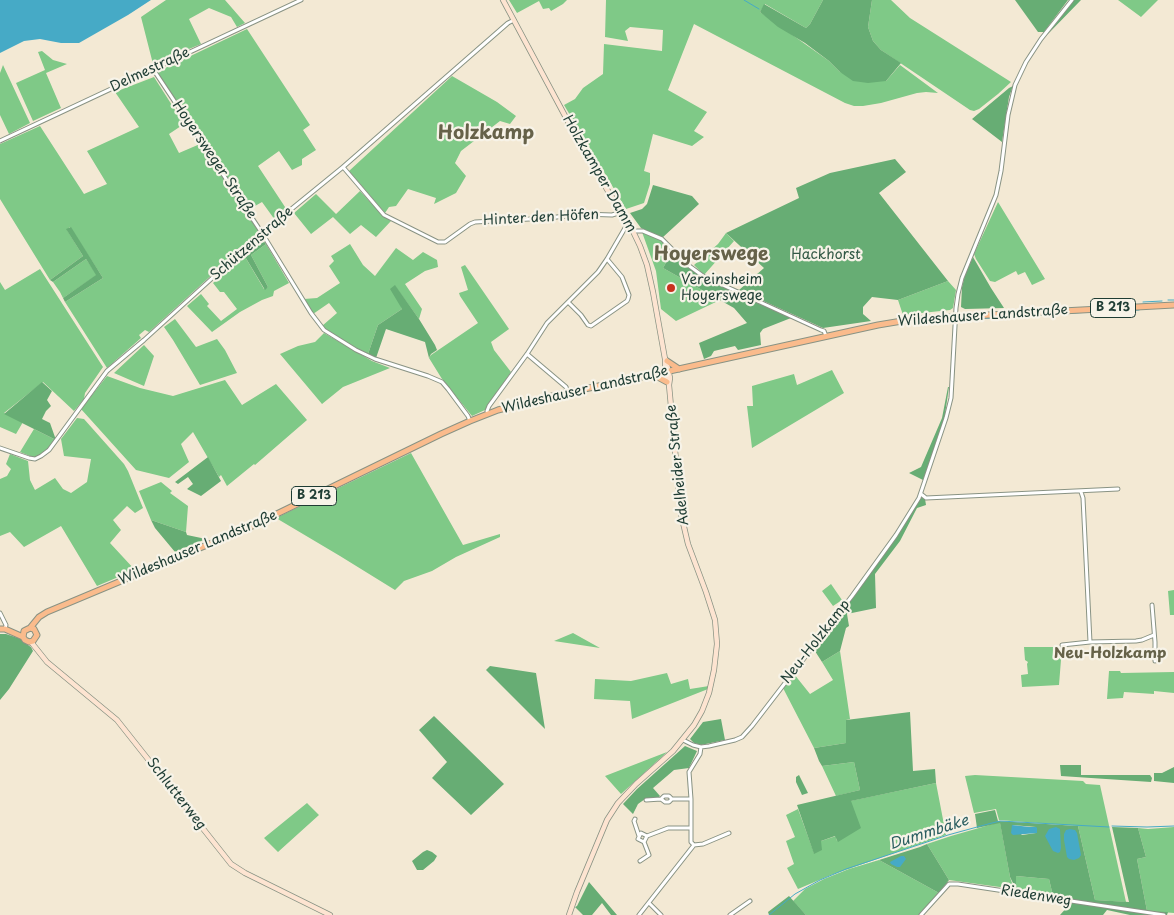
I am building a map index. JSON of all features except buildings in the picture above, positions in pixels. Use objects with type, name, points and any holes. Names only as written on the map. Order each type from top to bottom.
[{"type":"main road","name":"Wildeshauser Landstraße","points":[[32,628],[42,614],[250,527],[470,421],[541,398],[878,325],[914,319],[1174,305]]},
{"type":"main road","points":[[666,360],[679,369]]},
{"type":"main road","points":[[654,374],[668,384]]},
{"type":"main road","points":[[32,628],[36,633],[33,640],[26,641],[23,635],[26,629],[32,628]]},
{"type":"main road","points":[[2,629],[14,634],[23,635]]},
{"type":"street","name":"Delmestraße","points":[[0,141],[301,0]]},
{"type":"street","name":"Holzkamper Damm","points":[[503,0],[579,142],[630,225],[640,246],[651,280],[667,372]]},
{"type":"street","name":"Neu-Holzkamp","points":[[702,747],[735,740],[752,726],[852,596],[896,535],[921,493],[943,430],[951,398],[958,294],[962,278],[996,195],[1008,115],[1016,85],[1026,62],[1041,39],[1072,0]]},
{"type":"street","name":"Schützenstraße","points":[[0,448],[35,459],[44,454],[55,443],[107,371],[262,234],[344,167],[508,23],[514,20]]},
{"type":"street","name":"Hoyersweger Straße","points":[[153,69],[262,234],[310,313],[324,330],[356,350],[375,359],[442,382],[470,421]]},
{"type":"street","name":"Hinter den Höfen","points":[[344,167],[384,215],[438,242],[445,242],[470,224],[476,222],[583,214],[612,215],[622,212]]},
{"type":"street","points":[[488,414],[489,406],[547,323],[598,272],[625,228],[630,225]]},
{"type":"street","points":[[633,231],[643,231],[662,239],[688,265],[703,276],[821,330],[826,337]]},
{"type":"street","points":[[568,302],[591,326],[628,299],[629,295],[622,277],[607,259]]},
{"type":"street","points":[[527,354],[566,387],[568,392]]},
{"type":"street","name":"Adelheider Straße","points":[[569,915],[607,820],[636,784],[673,751],[694,725],[709,693],[714,670],[715,620],[688,544],[682,514],[667,372]]},
{"type":"street","points":[[921,493],[926,498],[1118,489]]},
{"type":"street","points":[[1081,492],[1083,498],[1090,642]]},
{"type":"street","points":[[1152,605],[1155,660]]},
{"type":"street","points":[[0,613],[6,625],[2,629]]},
{"type":"street","points":[[1062,645],[1142,640],[1154,635]]},
{"type":"street","name":"Schlutterweg","points":[[33,640],[47,662],[116,720],[231,864],[245,873],[330,915]]},
{"type":"street","points":[[683,740],[693,746],[702,747],[689,772],[691,842],[694,845]]},
{"type":"street","points":[[646,800],[661,799],[664,796],[669,796],[672,799],[691,799]]},
{"type":"street","points":[[635,819],[638,839],[644,842]]},
{"type":"street","points":[[640,861],[648,854],[644,842],[647,836],[668,828],[691,828]]},
{"type":"street","points":[[639,836],[641,833],[647,836]]},
{"type":"street","points":[[639,915],[694,845],[703,844],[729,833]]},
{"type":"street","name":"Riedenweg","points":[[921,915],[949,884],[958,884],[1164,915]]},
{"type":"street","points":[[730,915],[750,901]]},
{"type":"street","points":[[648,903],[661,915]]},
{"type":"green space","points":[[166,0],[225,0],[245,23],[237,27],[231,17],[209,8],[189,19],[201,44],[153,64],[141,17]]},
{"type":"green space","points":[[509,0],[567,0],[551,11],[549,8],[543,9],[539,1],[517,13]]},
{"type":"green space","points":[[606,0],[823,0],[806,28],[765,4],[760,12],[829,61],[840,72],[886,81],[900,65],[938,93],[917,93],[881,103],[854,106],[694,24],[668,90],[707,112],[694,131],[704,137],[692,146],[653,134],[644,171],[650,173],[650,184],[644,203],[626,209],[564,105],[575,99],[583,88],[603,74],[604,44],[662,51],[663,30],[630,27],[625,31],[628,41],[605,37]]},
{"type":"green space","points":[[823,0],[872,0],[868,27],[873,41],[881,50],[901,63],[886,81],[868,83],[853,81],[805,43],[778,27],[760,12],[764,4],[806,28]]},
{"type":"green space","points":[[872,0],[891,0],[910,18],[1011,82],[979,109],[970,110],[881,50],[873,41],[868,27]]},
{"type":"green space","points":[[1015,0],[1068,0],[1044,32],[1038,32]]},
{"type":"green space","points":[[1074,0],[1081,0],[1047,35]]},
{"type":"green space","points":[[1118,0],[1158,0],[1141,17]]},
{"type":"green space","points":[[247,29],[310,125],[303,130],[316,150],[302,159],[302,165],[292,170],[279,151],[258,166],[287,210],[275,220],[262,202],[248,210],[157,72]]},
{"type":"green space","points":[[42,51],[53,60],[67,64],[46,73],[61,108],[33,121],[16,83],[45,70],[38,52]]},
{"type":"green space","points":[[3,65],[30,123],[9,134],[0,115],[0,73]]},
{"type":"green space","points":[[452,76],[497,102],[516,116],[510,124],[500,121],[461,151],[455,163],[466,176],[456,193],[434,204],[436,198],[408,189],[396,206],[389,207],[385,213],[349,171]]},
{"type":"green space","points":[[154,77],[184,124],[169,134],[179,153],[200,144],[259,232],[149,332],[145,330],[139,335],[141,338],[107,368],[65,302],[103,278],[70,227],[67,230],[83,256],[50,280],[0,199],[0,144],[40,126],[84,194],[107,184],[87,151],[139,127],[115,92]]},
{"type":"green space","points":[[1013,86],[1009,97],[1002,142],[972,119]]},
{"type":"green space","name":"Hackhorst","points":[[895,159],[906,172],[879,193],[948,281],[898,300],[872,297],[863,307],[863,314],[871,321],[823,328],[739,290],[764,268],[726,233],[799,198],[796,188],[830,173]]},
{"type":"green space","points":[[653,185],[692,196],[699,204],[662,238],[641,228],[630,213],[642,209],[647,204]]},
{"type":"green space","points":[[360,191],[383,216],[391,221],[376,237],[361,225],[350,234],[333,217],[311,234],[294,213],[316,194],[336,214]]},
{"type":"green space","points":[[998,202],[1045,279],[1032,285],[1025,272],[1018,275],[1016,271],[995,282],[990,281],[976,259],[974,254]]},
{"type":"green space","points":[[71,227],[103,278],[65,302],[63,298],[96,275],[86,259],[53,282],[50,280],[83,256],[66,229]]},
{"type":"green space","points":[[642,232],[661,240],[672,252],[663,268],[720,300],[676,321],[661,309],[656,271]]},
{"type":"green space","points":[[726,233],[734,241],[704,275],[694,265],[718,244]]},
{"type":"green space","points":[[261,238],[266,244],[251,255],[268,287],[265,290],[244,255]]},
{"type":"green space","points":[[266,244],[289,283],[274,291],[273,296],[240,312],[212,332],[187,306],[201,294],[209,304],[207,306],[221,321],[237,309],[224,292],[220,292],[213,283],[244,255],[264,289],[268,287],[251,255]]},
{"type":"green space","points":[[350,244],[363,265],[375,276],[396,248],[413,260],[423,252],[437,260],[438,267],[425,271],[405,284],[422,309],[419,319],[395,286],[402,309],[378,325],[368,354],[339,339],[322,326],[337,313],[329,303],[313,314],[304,299],[317,298],[340,283],[329,266],[334,261],[331,256]]},
{"type":"green space","points":[[672,252],[703,278],[791,318],[763,329],[760,333],[761,345],[738,350],[735,346],[714,351],[711,356],[704,359],[699,343],[747,323],[734,308],[663,268]]},
{"type":"green space","points":[[973,257],[1004,308],[965,309],[961,307],[962,287]]},
{"type":"green space","points":[[86,259],[97,275],[63,298],[53,282]]},
{"type":"green space","points":[[465,265],[509,329],[491,342],[494,350],[511,372],[485,410],[472,416],[442,379],[429,358],[478,323],[459,293],[468,290],[461,267]]},
{"type":"green space","points":[[40,269],[103,367],[85,393],[84,399],[74,411],[43,382],[4,413],[23,422],[16,434],[0,427],[0,282],[5,290]]},
{"type":"green space","points":[[948,281],[956,290],[953,308],[950,310],[903,315],[898,300]]},
{"type":"green space","points":[[395,285],[435,345],[437,350],[429,358],[425,342],[386,329],[376,358],[368,354],[378,325],[402,309],[390,289]]},
{"type":"green space","points":[[175,319],[196,347],[217,339],[237,373],[200,385],[164,327]]},
{"type":"green space","points":[[324,333],[372,361],[390,368],[343,387],[322,404],[280,354],[298,346],[315,342]]},
{"type":"green space","points":[[144,345],[154,356],[144,386],[114,373]]},
{"type":"green space","points":[[832,370],[844,393],[752,448],[747,406],[753,406],[752,386],[794,374],[797,385]]},
{"type":"green space","points":[[107,376],[140,388],[173,396],[225,380],[242,405],[276,384],[307,420],[255,465],[227,486],[221,475],[219,477],[193,432],[181,444],[189,462],[169,478],[136,470],[81,409]]},
{"type":"green space","points":[[42,382],[52,391],[47,400],[51,406],[42,419],[50,423],[56,440],[4,414]]},
{"type":"green space","points":[[948,387],[944,421],[923,480],[909,473],[921,467],[942,418]]},
{"type":"green space","points":[[77,418],[84,419],[124,464],[143,508],[135,513],[127,506],[113,520],[121,530],[110,543],[135,570],[97,586],[61,526],[24,547],[10,532],[0,536],[0,479],[7,476],[11,469],[6,464],[10,454],[28,461],[30,480],[35,490],[55,478],[63,489],[71,493],[87,482],[91,459],[64,456],[61,439]]},
{"type":"green space","points":[[34,429],[56,440],[48,449],[35,458],[20,452]]},
{"type":"green space","points":[[411,453],[463,545],[500,534],[500,537],[456,557],[432,571],[404,581],[395,590],[276,518]]},
{"type":"green space","points":[[208,457],[221,481],[201,496],[187,489],[193,484],[188,477],[178,484],[175,482]]},
{"type":"green space","points":[[161,482],[172,491],[170,493],[188,506],[186,532],[151,520],[139,491]]},
{"type":"green space","points":[[921,497],[925,499],[926,505],[917,508],[900,541],[875,574],[876,608],[847,614],[849,626],[846,628],[840,651],[822,662],[813,648],[896,536]]},
{"type":"green space","points":[[151,520],[186,532],[187,535],[206,539],[175,552],[155,528]]},
{"type":"green space","points":[[831,584],[842,600],[833,606],[822,591]]},
{"type":"green space","points":[[1174,590],[1174,615],[1170,615],[1168,591]]},
{"type":"green space","points":[[573,633],[600,648],[554,641]]},
{"type":"green space","points":[[0,634],[21,639],[33,651],[0,700]]},
{"type":"green space","points":[[1024,647],[1062,647],[1059,685],[1022,687],[1021,675],[1028,674],[1028,662],[1025,660]]},
{"type":"green space","points":[[840,651],[850,719],[846,720],[846,743],[814,748],[783,688],[794,674],[810,694],[833,680],[822,662]]},
{"type":"green space","points":[[490,666],[536,673],[545,729],[486,670]]},
{"type":"green space","points":[[1109,671],[1120,671],[1121,673],[1174,672],[1174,693],[1154,691],[1154,694],[1124,692],[1123,698],[1107,699]]},
{"type":"green space","points":[[667,673],[671,684],[688,679],[690,689],[709,686],[708,689],[632,719],[630,701],[594,699],[595,679],[631,681]]},
{"type":"green space","points":[[910,712],[913,771],[935,769],[936,783],[851,801],[861,828],[838,842],[835,836],[821,841],[822,850],[814,854],[797,805],[860,790],[854,762],[822,766],[814,748],[846,743],[846,720]]},
{"type":"green space","points":[[434,716],[504,784],[471,815],[432,778],[447,762],[419,730]]},
{"type":"green space","points":[[721,719],[725,740],[701,745],[694,743],[690,739],[703,722]]},
{"type":"green space","points":[[685,746],[697,751],[689,768],[674,770],[653,788],[660,796],[658,798],[645,799],[638,804],[633,814],[623,804]]},
{"type":"green space","points":[[667,752],[621,794],[605,776]]},
{"type":"green space","points":[[854,762],[860,790],[836,796],[822,766]]},
{"type":"green space","points":[[1060,765],[1081,765],[1081,775],[1150,775],[1152,778],[1151,782],[1061,776]]},
{"type":"green space","points":[[1174,767],[1174,783],[1154,781],[1154,773],[1162,773]]},
{"type":"green space","points":[[799,775],[808,793],[802,795],[796,782],[796,777]]},
{"type":"green space","points":[[965,776],[1083,781],[1086,784],[1100,785],[1126,902],[1095,900],[1078,826],[999,820],[996,809],[974,813]]},
{"type":"green space","points":[[936,783],[946,835],[831,875],[798,889],[787,868],[794,864],[786,841],[795,837],[786,815],[798,809],[814,853],[821,841],[836,836],[837,841],[850,801]]},
{"type":"green space","points":[[307,803],[319,815],[278,852],[264,838]]},
{"type":"green space","points":[[995,810],[998,821],[1078,826],[1095,900],[1129,902],[1112,827],[1138,828],[1146,857],[1137,859],[1147,911],[1168,912],[1167,915],[1130,915],[1107,910],[1103,915],[1060,915],[1069,905],[1070,899],[1053,896],[1049,879],[1016,876],[1016,889],[1010,877],[1000,823],[977,828],[975,814]],"holes":[[[1012,825],[1036,827],[1036,833],[1022,835]]]},
{"type":"green space","points":[[1000,822],[1014,889],[949,880],[927,844]]},
{"type":"green space","points":[[1174,827],[1174,913],[1147,911],[1137,859],[1146,857],[1138,828]]},
{"type":"green space","points":[[927,844],[949,880],[939,893],[879,860],[920,847]]},
{"type":"green space","points":[[427,850],[437,856],[423,870],[417,870],[412,861]]},
{"type":"green space","points":[[879,860],[939,893],[919,915],[806,915],[793,901],[805,889],[824,879]]},
{"type":"green space","points":[[1016,876],[1049,879],[1053,896],[1016,889]]},
{"type":"green space","points":[[589,882],[617,915],[611,915],[602,903],[592,915],[583,915],[575,907]]},
{"type":"green space","points":[[789,896],[806,915],[769,915],[768,912]]},
{"type":"water","points":[[0,0],[151,0],[79,43],[61,43],[40,39],[24,41],[0,53]]},
{"type":"water","points":[[1012,825],[1036,827],[1037,833],[1013,835],[1011,833]]},
{"type":"water","points":[[1056,827],[1060,829],[1061,848],[1058,853],[1053,851],[1045,836],[1049,829]]},
{"type":"water","points":[[1066,830],[1075,830],[1077,833],[1081,855],[1074,860],[1067,857],[1064,840]]},
{"type":"water","points":[[904,856],[906,859],[900,867],[891,864],[890,862]]},
{"type":"waterway","points":[[744,0],[759,9]]},
{"type":"waterway","points":[[1168,300],[1174,300]]},
{"type":"waterway","points":[[1143,302],[1162,301]]},
{"type":"waterway","points":[[1124,311],[1139,310]]},
{"type":"waterway","points":[[1071,313],[1118,311]]},
{"type":"waterway","points":[[1034,315],[1068,314]]},
{"type":"waterway","points":[[1012,316],[1031,316]]},
{"type":"waterway","points":[[959,320],[1009,317]]},
{"type":"waterway","name":"Dummbäke","points":[[769,915],[795,894],[820,880],[846,869],[948,835],[988,824],[1000,821],[1109,827]]},
{"type":"waterway","name":"Dummbäke","points":[[1112,826],[1174,826]]},
{"type":"place","name":"Vereinsheim Hoyerswege","points":[[671,288]]},
{"type":"district","name":"Holzkamp","points":[[486,134]]},
{"type":"district","name":"Hoyerswege","points":[[711,255]]},
{"type":"district","name":"Neu-Holzkamp","points":[[1110,654]]}]
